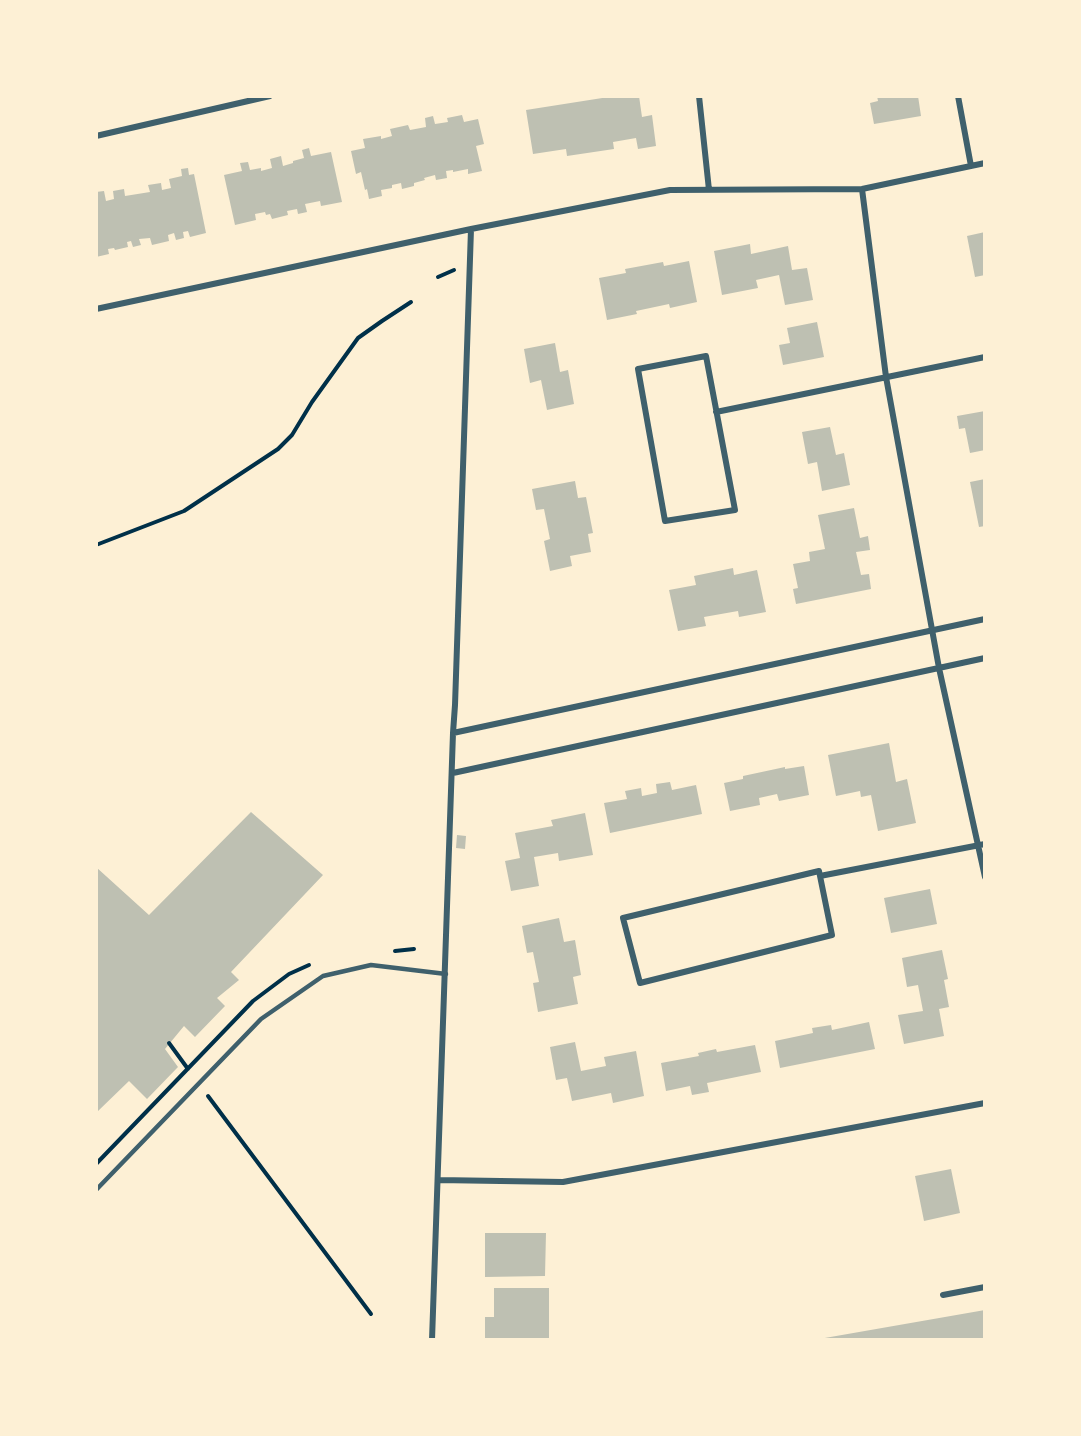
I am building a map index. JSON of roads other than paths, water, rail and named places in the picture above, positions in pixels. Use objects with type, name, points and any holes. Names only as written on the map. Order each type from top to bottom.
[{"type":"street","points":[[96,136],[270,96]]},
{"type":"street","points":[[699,96],[709,190]]},
{"type":"street","points":[[958,96],[971,166]]},
{"type":"street","points":[[96,309],[670,190],[862,189],[985,163]]},
{"type":"street","points":[[862,189],[885,377],[939,668],[982,845],[985,877]]},
{"type":"street","points":[[432,1340],[471,230]]},
{"type":"street","points":[[706,356],[716,412],[735,510],[665,521],[638,369],[706,356]]},
{"type":"street","points":[[716,412],[985,357]]},
{"type":"street","points":[[453,733],[985,619]]},
{"type":"street","points":[[453,773],[985,658]]},
{"type":"street","points":[[820,876],[982,845]]},
{"type":"street","points":[[819,871],[820,876],[832,935],[640,982],[623,918],[819,871]]},
{"type":"street","points":[[438,1180],[563,1182],[985,1103]]},
{"type":"street","points":[[944,1295],[985,1287]]},
{"type":"lane","points":[[96,1190],[261,1019],[323,976],[371,965],[446,974]]}]
